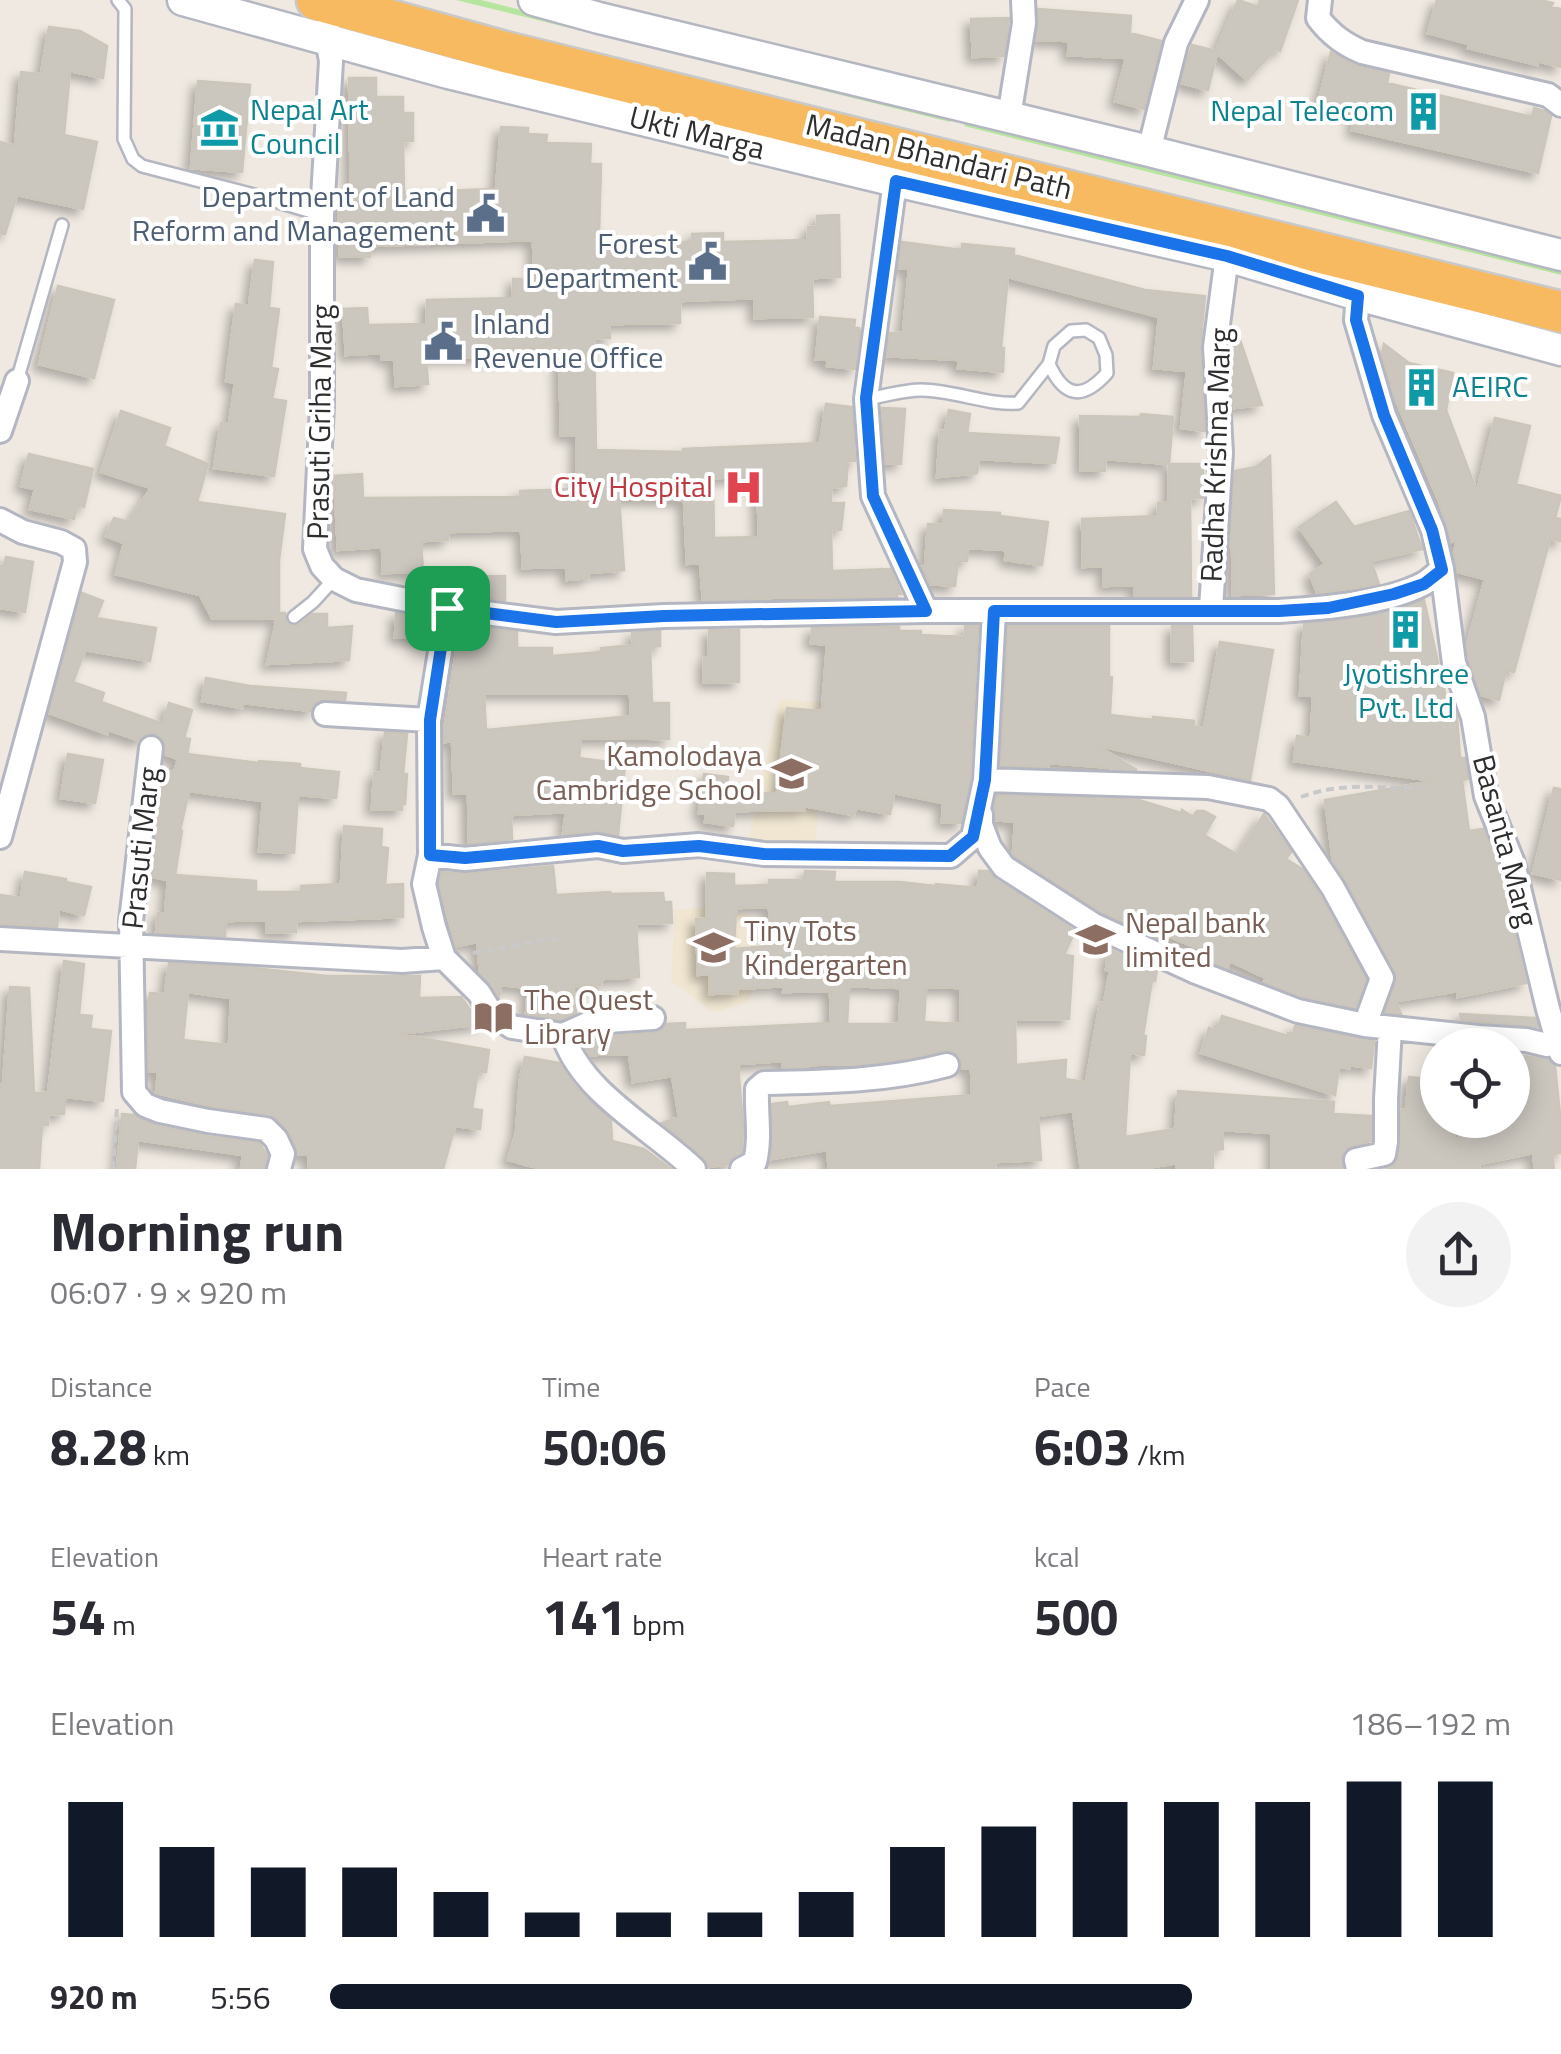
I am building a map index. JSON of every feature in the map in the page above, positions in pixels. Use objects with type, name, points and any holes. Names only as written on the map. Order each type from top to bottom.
[{"type":"highway","name":"Madan Bhandari Path","points":[[409,0],[549,40],[1152,183],[1561,287]]},
{"type":"highway","name":"Madan Bhandari Path","points":[[326,11],[1561,312]]},
{"type":"street","name":"Ukti Marga","points":[[182,0],[326,11],[448,72],[896,181],[1227,256],[1358,296],[1561,350]]},
{"type":"street","points":[[534,0],[1561,255]]},
{"type":"street","points":[[1009,118],[1024,23],[1023,0]]},
{"type":"street","points":[[1149,151],[1176,43],[1197,0]]},
{"type":"street","points":[[1320,0],[1318,18],[1329,32],[1362,52],[1548,95],[1561,105]]},
{"type":"street","name":"Prasuti Griha Marg","points":[[326,11],[331,62],[322,215],[322,405],[315,549],[322,566],[334,579],[356,590],[447,608]]},
{"type":"street","points":[[896,181],[866,398],[873,496],[926,611]]},
{"type":"street","name":"Radha Krishna Marg","points":[[447,608],[556,622],[664,616],[1211,609],[1221,452],[1215,347],[1227,256]]},
{"type":"street","name":"Basanta Marg","points":[[1358,296],[1356,320],[1384,415],[1432,530],[1442,570],[1454,663],[1474,717],[1486,796],[1513,863],[1554,1010],[1559,1044]]},
{"type":"street","points":[[0,431],[17,380]]},
{"type":"street","points":[[0,520],[23,532],[61,542],[74,550],[75,562],[0,837]]},
{"type":"street","points":[[1211,609],[1328,608],[1424,584],[1442,570]]},
{"type":"street","points":[[447,608],[430,720],[430,855],[424,884],[444,958],[479,993],[492,1014],[512,1028],[564,1035],[592,1022],[653,1018]]},
{"type":"street","points":[[994,611],[981,825],[990,848],[1004,867],[1094,925],[1196,972],[1298,1011],[1365,1025],[1559,1044]]},
{"type":"street","points":[[325,714],[430,720]]},
{"type":"street","name":"Prasuti Marg","points":[[134,1092],[131,921],[151,748]]},
{"type":"street","points":[[982,788],[1208,786],[1269,799],[1278,806],[1333,888],[1382,978],[1365,1025]]},
{"type":"street","points":[[430,855],[465,858],[598,846],[623,851],[699,846],[764,854],[950,856],[973,837],[982,788]]},
{"type":"street","points":[[0,939],[402,961],[444,958]]},
{"type":"street","points":[[1358,1169],[1356,1160],[1384,1154],[1390,1028]]},
{"type":"street","points":[[564,1035],[570,1055],[588,1080],[687,1166]]},
{"type":"street","points":[[742,1169],[755,1162],[759,1144],[758,1088],[764,1082],[847,1082],[912,1074],[947,1065]]},
{"type":"street","points":[[134,1092],[146,1106],[160,1111],[266,1129],[276,1139],[286,1164]]},
{"type":"lane","points":[[118,0],[125,10],[124,139],[133,158],[142,166],[322,215]]},
{"type":"lane","points":[[17,380],[62,224]]},
{"type":"lane","points":[[866,398],[920,390],[1018,403],[1049,364],[1054,346],[1071,331],[1086,330],[1099,338],[1106,355],[1106,373],[1095,386],[1081,392],[1065,389],[1049,364]]},
{"type":"lane","points":[[294,617],[334,579]]},
{"type":"path","points":[[1278,806],[1324,789],[1419,788]]},
{"type":"path","points":[[444,958],[560,939]]},
{"type":"path","points":[[113,1169],[118,1101],[134,1092]]},
{"type":"shaded area","name":"Kamolodaya Cambridge School","points":[[780,699],[828,703],[815,845],[748,842]]},
{"type":"shaded area","name":"Tiny Tots Kindergarten","points":[[716,907],[755,917],[757,980],[748,1002],[714,1012],[671,981],[675,910]]},
{"type":"green space","points":[[456,0],[481,0],[951,117],[950,122]]},
{"type":"green space","points":[[966,120],[1561,269],[1561,275],[964,126]]},
{"type":"building","points":[[1238,0],[1258,7],[1260,0],[1298,0],[1280,51],[1276,48],[1247,80],[1217,53],[1208,90],[1181,83],[1192,45],[1216,51]]},
{"type":"building","points":[[1437,0],[1553,3],[1551,7],[1561,9],[1561,67],[1468,48],[1469,44],[1428,33]]},
{"type":"building","points":[[1038,9],[1131,16],[1130,33],[1161,41],[1144,109],[1115,101],[1126,58],[1068,55],[1069,41],[1037,40]]},
{"type":"building","points":[[1009,18],[1004,56],[973,57],[971,19]]},
{"type":"building","points":[[49,27],[80,31],[107,46],[103,78],[70,71],[64,135],[97,142],[83,209],[17,195],[5,234],[0,233],[0,142],[15,146],[21,72],[41,74]]},
{"type":"building","name":"Nepal Telecom","points":[[1331,52],[1356,66],[1389,74],[1387,83],[1532,117],[1534,108],[1544,111],[1551,116],[1538,173],[1352,130],[1356,113],[1318,104]]},
{"type":"building","points":[[349,78],[376,78],[376,97],[403,97],[403,113],[413,113],[413,141],[403,141],[404,192],[496,189],[501,127],[528,128],[528,134],[547,135],[546,143],[591,144],[590,164],[601,164],[599,234],[615,233],[615,244],[693,242],[692,234],[723,233],[723,242],[808,240],[808,227],[817,227],[817,216],[839,215],[840,277],[812,278],[813,317],[755,318],[755,298],[680,301],[680,323],[609,324],[610,338],[594,338],[596,450],[683,452],[820,443],[826,404],[852,407],[855,461],[848,461],[846,486],[831,488],[831,503],[844,503],[841,530],[831,529],[832,571],[890,569],[901,594],[703,600],[700,563],[687,564],[684,500],[619,498],[624,570],[588,573],[588,578],[567,580],[566,567],[523,568],[521,530],[448,532],[448,540],[421,541],[423,572],[383,573],[382,547],[338,550],[334,476],[362,474],[363,498],[520,497],[520,491],[576,489],[577,435],[561,435],[559,348],[504,349],[504,357],[426,358],[428,384],[396,386],[394,359],[382,359],[382,353],[346,355],[343,309],[367,308],[368,325],[427,324],[427,300],[513,298],[513,279],[534,279],[533,240],[371,246],[370,257],[340,256],[338,198],[351,198]],"holes":[[[757,477],[759,537],[714,538],[713,478]]]},
{"type":"building","name":"Nepal Art Council","points":[[198,81],[250,85],[242,172],[191,168]]},
{"type":"building","points":[[902,242],[962,250],[962,244],[1014,249],[1014,255],[1145,290],[1205,296],[1200,348],[1205,431],[1181,428],[1187,371],[1154,368],[1159,317],[1008,277],[1001,348],[1003,372],[958,368],[959,360],[887,356],[890,333],[903,333],[909,269],[899,268]]},
{"type":"building","points":[[255,260],[273,262],[269,308],[279,309],[271,368],[278,369],[272,399],[286,401],[274,476],[214,468],[221,423],[229,424],[235,383],[226,381],[236,304],[249,306]]},
{"type":"building","points":[[58,286],[114,300],[94,378],[39,364]]},
{"type":"building","points":[[820,317],[855,320],[854,328],[860,331],[855,369],[827,366],[828,360],[816,359]]},
{"type":"building","points":[[1239,337],[1262,405],[1233,408],[1230,348],[1231,338]]},
{"type":"building","points":[[1384,344],[1409,363],[1453,373],[1446,410],[1477,492],[1495,418],[1530,426],[1516,484],[1561,496],[1555,518],[1561,519],[1561,541],[1550,539],[1514,672],[1506,670],[1499,700],[1481,695],[1467,645],[1485,579],[1458,572],[1454,552],[1457,540],[1451,542],[1440,504],[1395,398],[1382,354]]},
{"type":"building","points":[[882,408],[905,409],[901,464],[886,463]]},
{"type":"building","points":[[949,410],[970,414],[967,433],[1059,438],[1055,463],[979,459],[977,473],[937,477],[940,431],[945,431]]},
{"type":"building","points":[[121,411],[170,428],[164,446],[208,464],[197,502],[285,514],[279,560],[279,613],[285,613],[291,626],[313,614],[327,614],[327,628],[352,626],[349,660],[267,664],[277,618],[212,618],[200,595],[116,574],[124,543],[106,536],[114,518],[129,522],[151,488],[101,472]]},
{"type":"building","points":[[1080,416],[1173,417],[1169,464],[1105,459],[1105,471],[1081,470]]},
{"type":"building","points":[[29,454],[93,469],[84,507],[77,505],[74,519],[30,509],[35,489],[21,486]]},
{"type":"building","points":[[1270,456],[1274,594],[1233,595],[1230,546],[1235,471],[1256,467]]},
{"type":"building","points":[[1169,464],[1203,464],[1203,498],[1190,498],[1191,596],[1135,596],[1135,585],[1104,586],[1104,566],[1083,567],[1082,519],[1158,516],[1158,503],[1169,502]]},
{"type":"building","points":[[1336,502],[1354,527],[1409,511],[1422,549],[1371,561],[1379,584],[1317,593],[1310,574],[1325,564],[1299,527]]},
{"type":"building","points":[[944,510],[1000,513],[1048,522],[1042,565],[1005,560],[1006,550],[968,548],[967,561],[958,561],[955,586],[930,584],[922,567],[928,524],[943,525]]},
{"type":"building","points":[[6,557],[33,562],[25,612],[0,608],[0,566],[4,566]]},
{"type":"building","points":[[505,576],[505,600],[456,594],[456,577]]},
{"type":"building","points":[[82,593],[103,601],[96,618],[156,628],[150,661],[85,650],[73,682],[104,693],[101,702],[163,724],[169,703],[192,710],[184,738],[190,739],[187,754],[300,764],[300,768],[339,772],[336,798],[298,795],[294,853],[259,851],[263,801],[189,791],[175,875],[256,881],[256,892],[301,892],[301,886],[341,884],[344,826],[382,829],[381,847],[388,848],[385,885],[403,884],[403,917],[296,921],[296,932],[267,932],[267,920],[226,921],[225,936],[156,933],[158,913],[165,914],[168,880],[152,877],[164,771],[174,772],[178,759],[165,754],[164,741],[154,733],[138,740],[108,730],[107,734],[49,713]]},
{"type":"building","points":[[1424,600],[1449,711],[1451,701],[1457,716],[1460,758],[1465,758],[1468,779],[1462,780],[1469,831],[1483,829],[1499,868],[1526,983],[1458,997],[1458,991],[1396,1001],[1401,1014],[1386,1012],[1397,976],[1333,861],[1325,800],[1434,781],[1294,761],[1297,736],[1311,738],[1313,696],[1300,695],[1304,624],[1375,615]]},
{"type":"building","points":[[396,613],[430,620],[427,639],[395,637]]},
{"type":"building","points":[[460,625],[517,632],[517,648],[552,648],[552,656],[633,645],[632,633],[660,631],[660,646],[650,647],[652,703],[669,703],[669,739],[581,738],[579,758],[625,764],[618,835],[597,831],[563,834],[566,812],[511,815],[512,839],[469,844],[468,793],[454,793],[452,741],[445,742]],"holes":[[[484,693],[630,693],[631,716],[486,730]]]},
{"type":"building","points":[[965,626],[978,626],[970,778],[961,823],[942,822],[943,803],[894,793],[890,814],[856,808],[854,815],[804,806],[804,810],[735,811],[733,826],[705,822],[706,814],[699,813],[704,774],[728,777],[727,785],[739,787],[738,794],[777,793],[787,708],[822,711],[827,645],[811,643],[812,628],[899,627],[899,631],[921,631],[921,635],[965,637]]},
{"type":"building","points":[[1008,626],[1109,626],[1110,715],[1194,721],[1194,727],[1204,728],[1220,642],[1273,650],[1250,780],[1096,745],[1137,770],[1049,763],[1048,767],[1001,766]]},
{"type":"building","points":[[1172,626],[1192,626],[1193,661],[1172,661]]},
{"type":"building","points":[[709,630],[739,630],[739,682],[704,682]]},
{"type":"building","points":[[206,678],[250,686],[346,693],[345,700],[319,700],[311,711],[243,703],[242,708],[202,701]]},
{"type":"building","points":[[385,732],[407,734],[402,810],[372,809],[374,773],[381,773]]},
{"type":"building","points":[[68,754],[103,760],[95,803],[61,798]]},
{"type":"building","points":[[1554,788],[1561,789],[1561,880],[1533,873]]},
{"type":"building","points":[[997,795],[1139,800],[1181,813],[1182,810],[1193,817],[1197,811],[1204,811],[1215,817],[1204,835],[1238,855],[1264,814],[1291,852],[1286,859],[1302,869],[1320,896],[1366,979],[1355,1008],[1302,997],[1264,982],[1266,978],[1230,961],[1227,968],[1209,961],[1212,954],[1168,936],[1165,941],[1101,912],[1014,856],[1015,822],[996,820]]},
{"type":"building","points":[[553,866],[556,895],[663,893],[664,902],[671,902],[672,923],[636,923],[639,977],[601,979],[601,985],[573,986],[576,1013],[561,1020],[526,1014],[528,988],[501,985],[499,997],[480,973],[477,942],[456,946],[439,884],[442,872],[466,874]]},
{"type":"building","points":[[805,871],[835,872],[834,882],[978,888],[979,871],[988,871],[1075,931],[1064,955],[1073,956],[1069,1019],[1015,1022],[1016,1065],[1066,1060],[1065,1079],[1086,1082],[1100,1003],[1104,1003],[1110,971],[1106,970],[1109,949],[1157,971],[1143,1036],[1144,1055],[1130,1053],[1125,1137],[1175,1129],[1178,1091],[1334,1102],[1333,1114],[1371,1116],[1371,1141],[1345,1150],[1343,1169],[1272,1169],[1272,1133],[1222,1130],[1223,1149],[1213,1150],[1213,1169],[1177,1169],[1177,1163],[1141,1169],[1081,1169],[1073,1111],[1038,1116],[1041,1160],[995,1162],[995,1169],[829,1169],[827,1150],[771,1159],[772,1104],[787,1102],[788,1107],[829,1102],[830,1106],[972,1095],[971,1068],[962,1068],[958,1056],[945,1050],[859,1064],[783,1068],[783,1061],[738,1064],[742,1152],[728,1164],[709,1167],[704,1158],[662,1123],[679,1117],[672,1076],[633,1082],[629,1054],[590,1055],[583,1043],[596,1037],[655,1033],[667,1024],[685,1023],[685,1030],[831,1023],[830,991],[783,992],[784,986],[710,994],[710,974],[698,975],[696,919],[707,919],[707,873],[734,874],[734,886],[804,880]],"holes":[[[769,907],[771,946],[734,949],[736,908]],[[849,986],[901,988],[899,1024],[847,1024]],[[926,987],[961,988],[961,1024],[924,1022]]]},
{"type":"building","points":[[25,872],[91,887],[84,915],[59,909],[57,927],[0,924],[0,895],[21,898]]},
{"type":"building","points":[[64,961],[84,964],[79,1015],[92,1016],[90,1029],[111,1031],[103,1101],[65,1097],[64,1114],[48,1114],[48,1125],[42,1125],[39,1169],[0,1169],[0,1085],[10,987],[29,988],[34,1093],[48,1093]]},
{"type":"building","points":[[169,963],[327,976],[420,976],[419,998],[461,997],[481,1024],[397,1034],[489,1050],[486,1072],[478,1071],[472,1109],[482,1110],[480,1129],[455,1126],[443,1169],[309,1169],[309,1155],[297,1154],[289,1132],[268,1114],[156,1093],[158,1072],[149,1071],[150,993],[165,994]],"holes":[[[188,992],[231,998],[229,1045],[183,1040]]]},
{"type":"building","points":[[1460,1014],[1535,1018],[1538,1027],[1461,1020]]},
{"type":"building","points":[[1222,1016],[1288,1036],[1295,1026],[1374,1041],[1371,1068],[1339,1067],[1335,1095],[1201,1053],[1209,1028],[1217,1031]]},
{"type":"building","points":[[525,1057],[559,1063],[574,1085],[611,1121],[612,1141],[644,1149],[671,1169],[541,1169],[508,1160],[516,1133]]},
{"type":"building","points":[[1530,1057],[1548,1060],[1555,1066],[1561,1153],[1552,1154],[1554,1169],[1535,1169],[1533,1153],[1479,1164],[1479,1169],[1386,1169],[1399,1156],[1401,1110],[1406,1109],[1409,1077],[1420,1078],[1420,1138],[1455,1138],[1460,1149],[1459,1138],[1530,1138]]},
{"type":"building","points":[[122,1114],[157,1126],[259,1143],[267,1155],[264,1169],[241,1169],[243,1155],[138,1140],[135,1169],[117,1169]]},
{"type":"place","name":"Nepal Telecom","points":[[1424,111]]},
{"type":"place","name":"Nepal Art Council","points":[[220,127]]},
{"type":"place","name":"Department of Land Reform and Management","points":[[485,214]]},
{"type":"place","name":"Forest Department","points":[[708,261]]},
{"type":"place","name":"Inland Revenue Office","points":[[443,341]]},
{"type":"place","name":"AEIRC","points":[[1422,387]]},
{"type":"place","name":"City Hospital","points":[[743,487]]},
{"type":"place","name":"Jyotishree Pvt. Ltd","points":[[1406,630]]},
{"type":"place","name":"Kamolodaya Cambridge School","points":[[792,773]]},
{"type":"place","name":"Nepal bank limited","points":[[1095,940]]},
{"type":"place","name":"Tiny Tots Kindergarten","points":[[714,948]]},
{"type":"place","name":"The Quest Library","points":[[494,1017]]},
{"type":"route","points":[[896,181],[1227,256],[1358,296],[1356,320],[1384,415],[1432,530],[1442,570],[1424,584],[1394,594],[1328,608],[994,611],[985,780],[973,837],[950,856],[764,854],[699,846],[623,851],[598,846],[465,858],[430,855],[430,720],[447,608],[556,622],[926,611],[873,496],[866,398],[896,181]]}]
